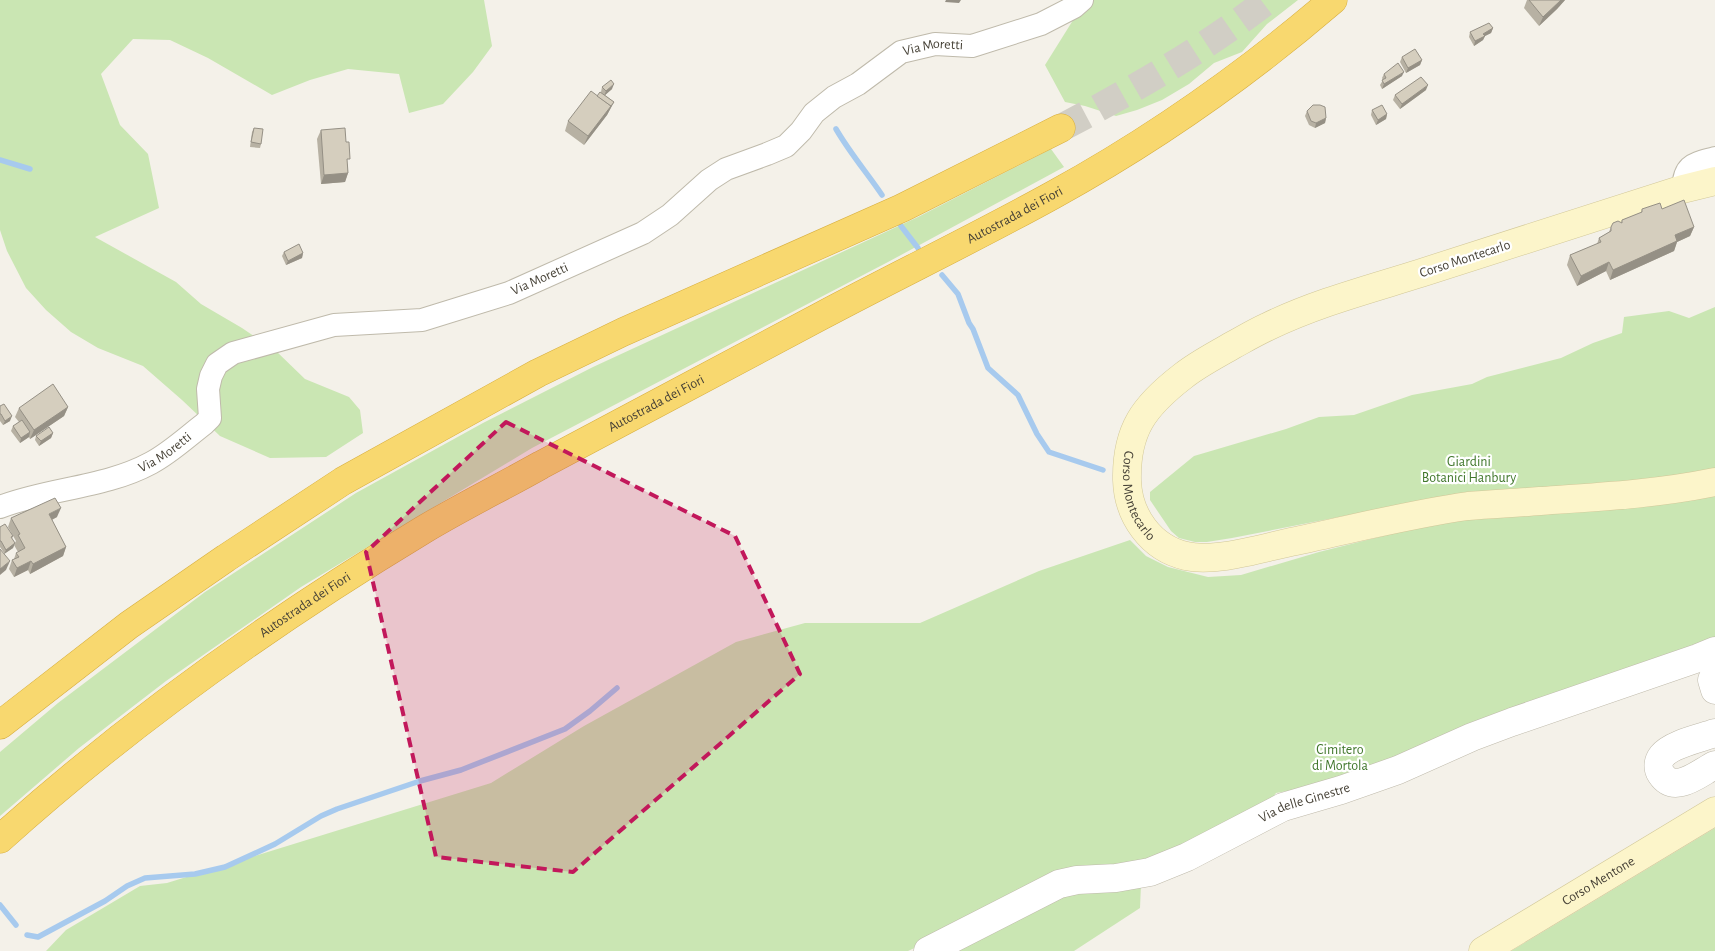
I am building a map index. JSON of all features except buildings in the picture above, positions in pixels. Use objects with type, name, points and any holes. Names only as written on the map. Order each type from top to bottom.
[{"type":"highway","name":"Autostrada dei Fiori","points":[[0,839],[156,710],[254,640],[352,574],[426,528],[547,462],[1055,194],[1145,140],[1214,94],[1292,36],[1333,0]]},
{"type":"highway","points":[[0,725],[129,625],[343,481],[538,373],[623,332],[902,208],[1061,128]]},
{"type":"main road","name":"Corso Montecarlo","points":[[1715,181],[1683,189],[1300,313],[1267,327],[1186,374],[1161,394],[1146,410],[1136,427],[1128,461],[1128,491],[1133,508],[1143,528],[1154,541],[1167,550],[1184,556],[1200,558],[1246,551],[1379,522],[1470,506],[1646,492],[1715,482]]},
{"type":"main road","name":"Corso Mentone","points":[[1483,951],[1715,811]]},
{"type":"street","name":"Via Moretti","points":[[0,508],[20,500],[117,477],[152,463],[210,418],[208,389],[210,376],[217,364],[233,353],[334,325],[422,320],[509,292],[642,233],[670,215],[709,180],[726,169],[786,146],[801,131],[814,113],[834,97],[858,84],[901,52],[935,44],[972,46],[1041,24],[1074,7],[1082,0]]},
{"type":"street","points":[[1683,189],[1683,177],[1693,164],[1715,158]]},
{"type":"street","name":"Via delle Ginestre","points":[[928,951],[1059,884],[1077,880],[1116,878],[1150,872],[1187,857],[1283,807],[1341,790],[1398,770],[1472,737],[1698,658],[1715,650]]},
{"type":"street","points":[[1715,673],[1712,680],[1715,690]]},
{"type":"street","points":[[1715,733],[1675,746],[1662,755],[1658,764],[1659,772],[1664,778],[1679,784],[1715,765]]},
{"type":"highlighted area","points":[[506,422],[735,536],[800,674],[573,872],[436,857],[366,552]]},
{"type":"green space","points":[[0,0],[484,0],[492,46],[473,72],[443,104],[409,113],[399,74],[348,69],[310,80],[272,95],[208,58],[170,40],[133,39],[101,74],[120,125],[148,154],[159,208],[95,237],[176,282],[201,304],[276,351],[305,379],[349,397],[360,410],[363,433],[326,457],[270,458],[220,436],[143,366],[98,348],[71,332],[46,310],[26,288],[7,251],[0,230]]},
{"type":"green space","points":[[1091,0],[1298,0],[1267,24],[1242,52],[1214,63],[1189,84],[1162,100],[1116,116],[1065,102],[1045,65],[1080,9]]},
{"type":"green space","points":[[1051,149],[1064,167],[888,262],[532,448],[301,587],[166,681],[79,748],[0,816],[0,752],[58,703],[205,592],[356,493],[483,423],[593,367],[918,217]]},
{"type":"green space","points":[[1715,307],[1715,642],[1294,794],[1287,791],[1276,793],[1265,808],[1193,847],[936,938],[908,951],[46,951],[66,930],[140,886],[167,883],[491,783],[584,726],[736,642],[805,623],[920,623],[1039,571],[1130,540],[1146,556],[1168,567],[1208,577],[1241,575],[1319,552],[1395,533],[1349,515],[1232,538],[1195,542],[1179,538],[1171,531],[1150,500],[1150,492],[1194,456],[1286,429],[1319,417],[1354,415],[1412,395],[1472,384],[1487,377],[1561,358],[1593,343],[1622,333],[1624,317],[1669,311],[1689,318]]},
{"type":"green space","points":[[1715,828],[1715,951],[1511,951]]},
{"type":"green space","points":[[1141,884],[1140,908],[1074,951],[956,951],[1078,889]]},
{"type":"waterway","points":[[836,129],[882,195]]},
{"type":"waterway","points":[[0,160],[30,169]]},
{"type":"waterway","points":[[901,226],[918,248]]},
{"type":"waterway","points":[[942,275],[958,294],[988,368],[1018,395],[1037,434],[1049,452],[1103,470]]},
{"type":"waterway","points":[[27,935],[38,937],[105,901],[127,886],[145,878],[195,874],[225,867],[275,844],[321,816],[337,809],[420,781],[461,770],[565,729],[617,688]]},
{"type":"waterway","points":[[0,905],[16,925]]},
{"type":"tunnel","points":[[1061,128],[1167,68],[1218,36],[1268,0]]},
{"type":"park label","name":"Giardini Botanici Hanbury","points":[[1469,470]]},
{"type":"park label","name":"Cimitero di Mortola","points":[[1340,758]]}]
